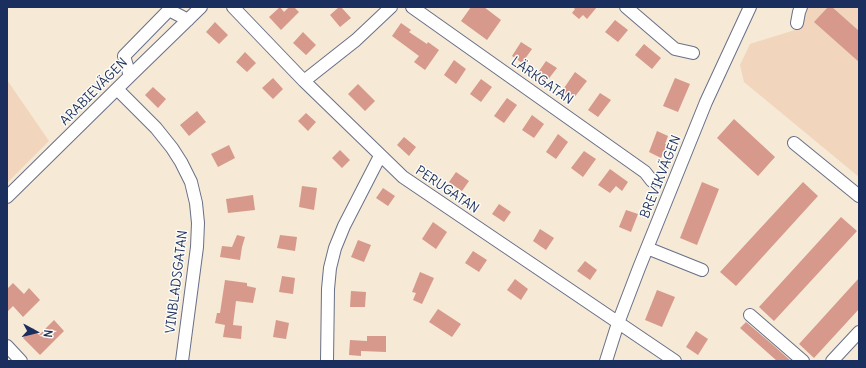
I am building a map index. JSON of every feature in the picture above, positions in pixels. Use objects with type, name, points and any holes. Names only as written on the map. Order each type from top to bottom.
[{"type":"street","name":"ARABIEVÄGEN","points":[[7,197],[201,7]]},
{"type":"street","name":"PERUGATAN","points":[[233,7],[304,81],[380,156],[403,176],[675,361]]},
{"type":"street","points":[[304,81],[356,40],[391,7]]},
{"type":"street","name":"LÄRKGATAN","points":[[412,7],[645,172],[652,182]]},
{"type":"street","points":[[626,7],[675,49],[692,53]]},
{"type":"street","name":"BREVIKVÄGEN","points":[[606,361],[618,323],[706,102],[750,7]]},
{"type":"street","points":[[798,23],[801,7]]},
{"type":"street","points":[[130,76],[124,56],[170,10],[188,20]]},
{"type":"street","name":"VINBLADSGATAN","points":[[117,88],[156,128],[172,148],[191,182],[196,203],[198,223],[197,247],[182,361]]},
{"type":"street","points":[[794,143],[859,196]]},
{"type":"street","points":[[327,361],[328,289],[331,261],[344,226],[380,156]]},
{"type":"street","points":[[647,248],[702,270]]},
{"type":"street","points":[[750,315],[803,361]]},
{"type":"street","points":[[832,361],[859,332]]},
{"type":"street","points":[[7,346],[21,361]]},
{"type":"shaded area","points":[[808,7],[859,7],[859,177],[744,82],[740,65],[750,44],[795,30]]},
{"type":"shaded area","points":[[7,80],[49,141],[7,183]]},
{"type":"building","points":[[280,7],[284,12],[289,7],[294,7],[299,12],[281,30],[269,17]]},
{"type":"building","points":[[341,7],[351,18],[340,27],[330,15]]},
{"type":"building","points":[[471,7],[484,7],[501,20],[487,40],[461,21]]},
{"type":"building","points":[[573,7],[597,7],[587,19],[583,15],[579,19],[572,13],[575,9]]},
{"type":"building","points":[[828,7],[832,7],[859,31],[859,62],[814,22]]},
{"type":"building","points":[[615,20],[628,30],[618,42],[605,32]]},
{"type":"building","points":[[215,22],[228,35],[219,44],[206,32]]},
{"type":"building","points":[[401,23],[411,30],[409,32],[427,44],[428,42],[439,50],[425,70],[414,62],[419,56],[392,36]]},
{"type":"building","points":[[303,32],[316,45],[306,55],[293,43]]},
{"type":"building","points":[[521,42],[532,49],[522,63],[512,56]]},
{"type":"building","points":[[644,44],[661,58],[652,69],[635,55]]},
{"type":"building","points":[[245,52],[256,63],[247,72],[236,62]]},
{"type":"building","points":[[454,60],[466,69],[456,84],[444,75]]},
{"type":"building","points":[[546,61],[557,68],[547,81],[537,74]]},
{"type":"building","points":[[575,72],[587,81],[573,99],[562,91]]},
{"type":"building","points":[[273,78],[283,89],[273,99],[262,88]]},
{"type":"building","points":[[675,78],[690,84],[678,112],[663,106]]},
{"type":"building","points":[[481,79],[492,87],[481,102],[470,94]]},
{"type":"building","points":[[358,84],[375,101],[365,111],[348,94]]},
{"type":"building","points":[[153,87],[166,99],[158,108],[145,95]]},
{"type":"building","points":[[600,93],[611,100],[598,117],[588,110]]},
{"type":"building","points":[[507,98],[517,105],[504,123],[494,116]]},
{"type":"building","points":[[197,111],[206,122],[189,136],[180,125]]},
{"type":"building","points":[[306,113],[316,122],[308,131],[298,121]]},
{"type":"building","points":[[532,115],[544,124],[534,138],[522,130]]},
{"type":"building","points":[[734,119],[775,157],[758,176],[717,138]]},
{"type":"building","points":[[657,131],[668,136],[665,144],[667,145],[661,158],[649,152]]},
{"type":"building","points":[[558,134],[568,142],[556,159],[546,152]]},
{"type":"building","points":[[404,137],[416,147],[409,156],[397,145]]},
{"type":"building","points":[[229,145],[235,158],[218,167],[211,154]]},
{"type":"building","points":[[340,150],[350,160],[342,168],[332,158]]},
{"type":"building","points":[[584,151],[596,159],[583,177],[571,168]]},
{"type":"building","points":[[610,169],[628,182],[622,191],[616,186],[610,193],[598,185]]},
{"type":"building","points":[[456,172],[469,181],[462,191],[449,182]]},
{"type":"building","points":[[702,182],[719,189],[697,245],[680,238]]},
{"type":"building","points":[[803,182],[818,196],[736,286],[720,272]]},
{"type":"building","points":[[302,186],[317,188],[314,210],[299,207]]},
{"type":"building","points":[[383,188],[395,196],[388,206],[376,198]]},
{"type":"building","points":[[253,195],[255,210],[228,213],[226,199]]},
{"type":"building","points":[[499,204],[511,212],[504,222],[492,214]]},
{"type":"building","points":[[626,210],[638,214],[631,232],[619,227]]},
{"type":"building","points":[[841,217],[857,231],[774,321],[759,307]]},
{"type":"building","points":[[433,222],[447,232],[436,249],[422,239]]},
{"type":"building","points":[[540,229],[554,238],[546,250],[533,241]]},
{"type":"building","points":[[237,235],[245,237],[240,260],[220,257],[222,246],[232,247]]},
{"type":"building","points":[[280,235],[297,237],[295,251],[277,248]]},
{"type":"building","points":[[358,240],[371,245],[364,262],[351,257]]},
{"type":"building","points":[[473,251],[487,260],[479,272],[465,263]]},
{"type":"building","points":[[585,261],[597,270],[590,280],[577,271]]},
{"type":"building","points":[[420,272],[434,278],[422,304],[413,300],[416,293],[412,292]]},
{"type":"building","points":[[282,276],[295,278],[293,294],[279,292]]},
{"type":"building","points":[[859,278],[859,309],[814,358],[799,344]]},
{"type":"building","points":[[515,279],[528,289],[521,300],[507,290]]},
{"type":"building","points":[[225,280],[247,283],[247,286],[256,288],[253,303],[236,301],[233,325],[242,326],[241,339],[223,337],[225,325],[215,323],[217,313],[220,313]]},
{"type":"building","points":[[13,283],[24,294],[29,288],[40,300],[23,317],[13,306],[7,312],[7,289]]},
{"type":"building","points":[[657,290],[675,297],[662,327],[645,320]]},
{"type":"building","points":[[351,291],[366,292],[365,307],[350,307]]},
{"type":"building","points":[[438,309],[461,324],[452,337],[429,322]]},
{"type":"building","points":[[54,320],[64,331],[40,355],[23,338],[33,328],[39,335]]},
{"type":"building","points":[[276,320],[289,323],[286,339],[273,337]]},
{"type":"building","points":[[746,322],[791,361],[777,361],[740,328]]},
{"type":"building","points":[[696,331],[708,339],[698,355],[686,347]]},
{"type":"building","points":[[367,336],[386,336],[386,352],[361,351],[361,356],[349,355],[350,340],[367,341]]}]
